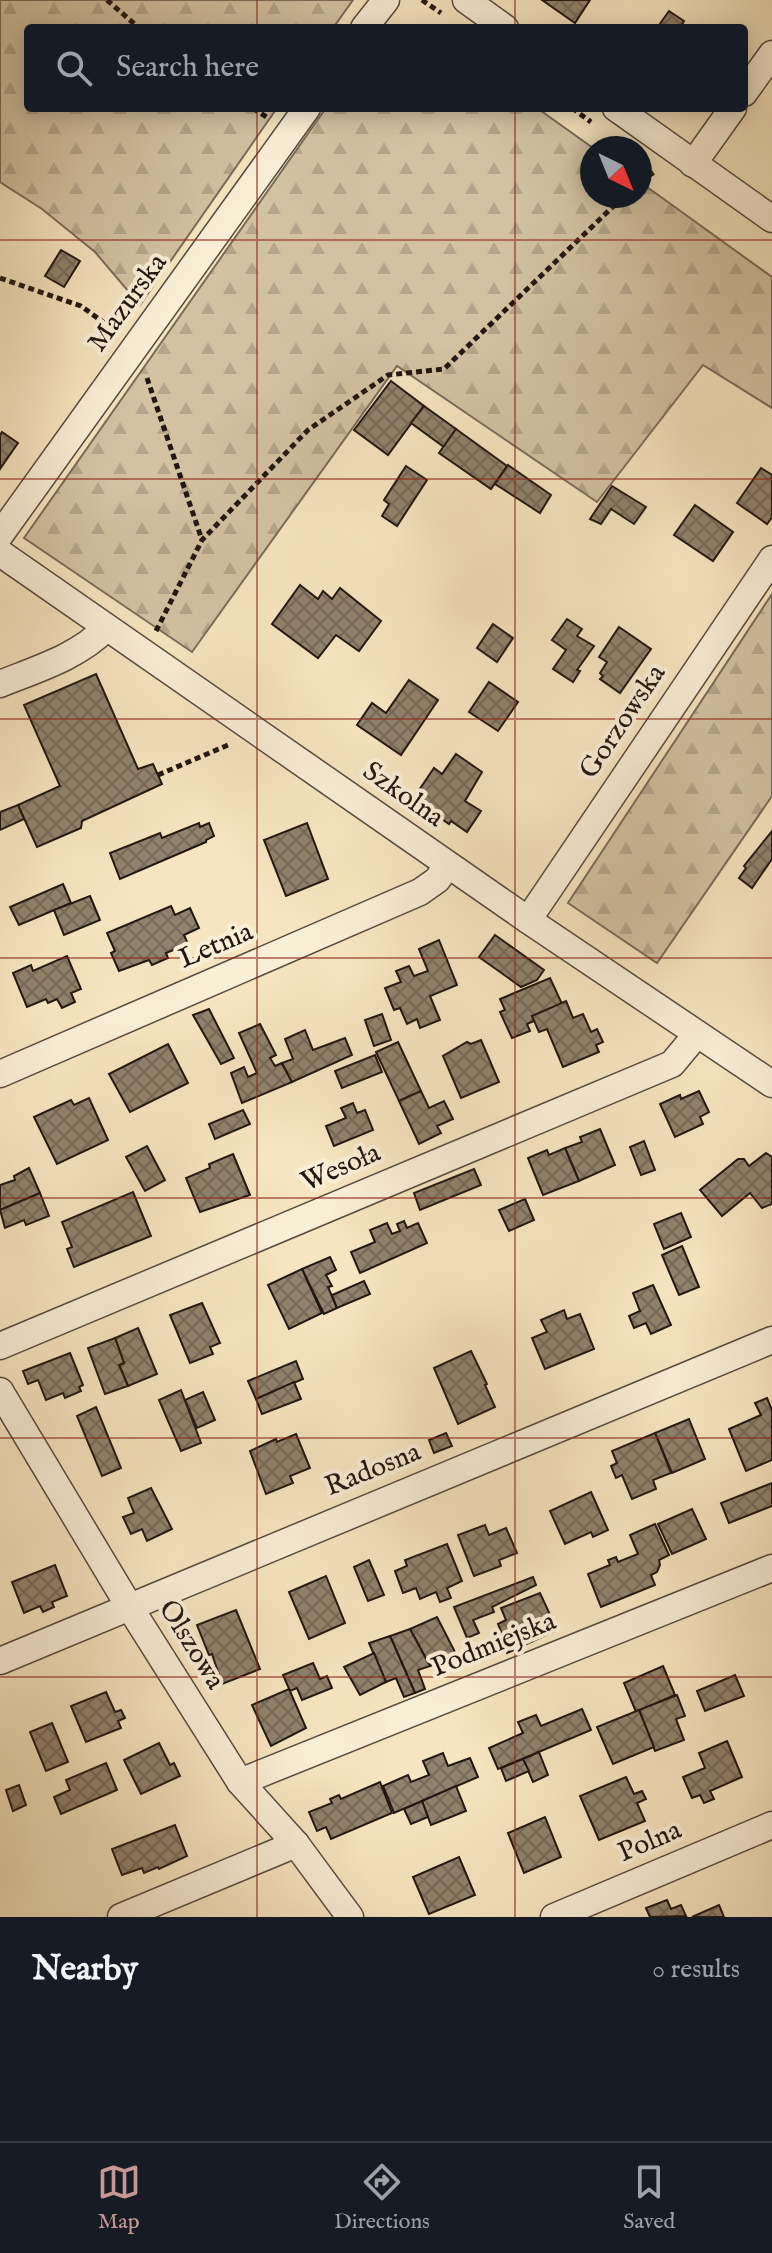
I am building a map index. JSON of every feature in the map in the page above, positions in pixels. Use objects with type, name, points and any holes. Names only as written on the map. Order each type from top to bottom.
[{"type":"street","points":[[367,24],[386,0]]},
{"type":"street","points":[[466,0],[499,24]]},
{"type":"street","points":[[748,87],[772,54]]},
{"type":"street","name":"Mazurska","points":[[0,535],[304,112]]},
{"type":"street","points":[[622,112],[772,219]]},
{"type":"street","points":[[693,164],[730,112]]},
{"type":"street","name":"Szkolna","points":[[0,553],[448,865],[772,1084]]},
{"type":"street","name":"Gorzowska","points":[[528,920],[772,559]]},
{"type":"street","points":[[0,684],[65,657],[106,628]]},
{"type":"street","name":"Letnia","points":[[0,1074],[420,892],[437,880],[448,865]]},
{"type":"street","name":"Wesoła","points":[[0,1346],[672,1064],[697,1034]]},
{"type":"street","name":"Radosna","points":[[0,1661],[772,1340]]},
{"type":"street","name":"Olszowa","points":[[0,1391],[129,1606],[240,1782],[296,1844],[350,1917]]},
{"type":"street","name":"Podmiejska","points":[[240,1782],[772,1568]]},
{"type":"street","name":"Polna","points":[[554,1917],[772,1825]]},
{"type":"street","points":[[121,1917],[296,1844]]},
{"type":"path","points":[[107,0],[134,24]]},
{"type":"path","points":[[652,174],[658,170]]},
{"type":"path","points":[[152,639],[202,540],[308,430],[388,375],[444,369],[612,208]]},
{"type":"path","points":[[0,278],[81,306],[137,346],[202,540]]},
{"type":"path","points":[[158,775],[229,744]]},
{"type":"green space","points":[[0,0],[353,0],[336,24],[24,24],[24,112],[274,112],[140,305],[95,252],[42,209],[0,182]]},
{"type":"green space","points":[[323,112],[543,112],[580,139],[580,208],[652,208],[652,191],[772,277],[772,408],[703,365],[597,502],[397,366],[192,652],[24,538]]},
{"type":"green space","points":[[772,594],[772,796],[657,963],[568,903]]},
{"type":"building","points":[[542,0],[590,0],[575,23]]},
{"type":"building","points":[[669,11],[684,21],[682,24],[660,24]]},
{"type":"building","points":[[61,250],[80,261],[64,287],[45,276]]},
{"type":"building","points":[[391,381],[424,406],[388,455],[354,430]]},
{"type":"building","points":[[424,406],[456,429],[444,447],[411,423]]},
{"type":"building","points":[[456,429],[507,466],[491,489],[439,453]]},
{"type":"building","points":[[2,432],[18,443],[0,469],[0,435]]},
{"type":"building","points":[[508,465],[551,495],[540,513],[495,484]]},
{"type":"building","points":[[406,466],[427,480],[397,526],[382,516],[389,504],[384,500]]},
{"type":"building","points":[[761,468],[772,475],[772,517],[767,524],[737,503]]},
{"type":"building","points":[[612,486],[646,507],[634,524],[611,509],[601,524],[590,519]]},
{"type":"building","points":[[695,505],[733,532],[713,561],[674,535]]},
{"type":"building","points":[[300,585],[318,599],[323,591],[332,599],[340,588],[381,621],[359,651],[336,635],[318,658],[272,624]]},
{"type":"building","points":[[567,619],[582,629],[577,636],[594,646],[577,670],[580,671],[573,682],[553,669],[566,650],[552,640]]},
{"type":"building","points":[[493,624],[513,638],[497,662],[477,648]]},
{"type":"building","points":[[619,627],[651,649],[620,693],[600,679],[607,662],[599,657]]},
{"type":"building","points":[[96,674],[138,769],[153,764],[162,784],[82,821],[81,828],[37,847],[18,805],[60,786],[24,705]]},
{"type":"building","points":[[409,680],[438,700],[401,755],[357,725],[372,703],[386,713]]},
{"type":"building","points":[[489,682],[518,702],[498,731],[469,712]]},
{"type":"building","points":[[456,754],[482,772],[465,801],[481,811],[467,832],[451,821],[449,824],[413,799],[434,768],[442,774]]},
{"type":"building","points":[[18,805],[24,819],[0,830],[0,812]]},
{"type":"building","points":[[199,823],[200,827],[209,823],[214,836],[120,879],[110,853],[160,833],[162,838]]},
{"type":"building","points":[[307,823],[328,879],[286,896],[264,840]]},
{"type":"building","points":[[772,831],[772,859],[752,888],[739,878],[746,868],[744,866]]},
{"type":"building","points":[[63,884],[71,903],[19,925],[10,907]]},
{"type":"building","points":[[90,896],[100,920],[64,935],[54,910]]},
{"type":"building","points":[[171,906],[175,915],[190,908],[199,928],[184,935],[188,944],[166,953],[168,958],[152,965],[149,960],[119,971],[107,933]]},
{"type":"building","points":[[495,935],[544,970],[537,980],[521,987],[479,957]]},
{"type":"building","points":[[439,940],[457,985],[430,996],[440,1020],[420,1028],[417,1019],[407,1024],[400,1008],[394,1010],[385,988],[401,982],[396,971],[409,966],[414,976],[428,971],[419,949]]},
{"type":"building","points":[[67,956],[81,989],[71,993],[75,1002],[62,1008],[57,999],[48,1003],[46,999],[27,1007],[13,973],[31,965],[33,971]]},
{"type":"building","points":[[550,978],[562,1004],[532,1016],[534,1021],[527,1024],[530,1031],[512,1038],[500,1012],[505,1010],[500,999]]},
{"type":"building","points":[[566,1001],[573,1018],[583,1014],[591,1032],[597,1029],[603,1042],[596,1045],[599,1052],[563,1067],[547,1029],[539,1032],[532,1016]]},
{"type":"building","points":[[209,1009],[234,1058],[221,1064],[193,1015]]},
{"type":"building","points":[[382,1014],[391,1040],[374,1046],[365,1020]]},
{"type":"building","points":[[260,1024],[276,1055],[270,1058],[275,1066],[282,1063],[292,1082],[242,1103],[231,1073],[244,1067],[248,1077],[257,1073],[239,1033]]},
{"type":"building","points":[[305,1030],[313,1050],[345,1038],[352,1055],[292,1082],[282,1063],[293,1059],[285,1039]]},
{"type":"building","points":[[481,1040],[499,1082],[461,1098],[443,1056],[467,1042],[471,1044]]},
{"type":"building","points":[[398,1042],[421,1091],[399,1101],[376,1052]]},
{"type":"building","points":[[168,1044],[188,1083],[130,1112],[109,1074]]},
{"type":"building","points":[[375,1055],[382,1072],[342,1088],[335,1071]]},
{"type":"building","points":[[421,1091],[429,1108],[444,1101],[453,1119],[437,1126],[441,1133],[419,1144],[399,1101]]},
{"type":"building","points":[[699,1091],[709,1112],[700,1117],[703,1124],[675,1137],[660,1104]]},
{"type":"building","points":[[89,1098],[108,1140],[57,1164],[34,1117],[71,1100],[74,1105]]},
{"type":"building","points":[[353,1103],[357,1113],[365,1110],[373,1130],[334,1146],[326,1126],[346,1118],[341,1108]]},
{"type":"building","points":[[243,1110],[250,1124],[215,1139],[209,1124]]},
{"type":"building","points":[[600,1129],[615,1165],[579,1181],[565,1148],[582,1142],[580,1137]]},
{"type":"building","points":[[644,1141],[655,1170],[641,1175],[630,1147]]},
{"type":"building","points":[[147,1146],[165,1180],[145,1191],[126,1157]]},
{"type":"building","points":[[565,1148],[579,1181],[543,1195],[528,1158],[547,1150],[549,1155]]},
{"type":"building","points":[[766,1153],[772,1157],[772,1204],[762,1208],[750,1193],[722,1216],[700,1190],[738,1159],[744,1159],[749,1166]]},
{"type":"building","points":[[233,1154],[250,1195],[200,1212],[186,1178]]},
{"type":"building","points":[[29,1168],[40,1193],[0,1210],[0,1185],[15,1180],[14,1176]]},
{"type":"building","points":[[474,1169],[481,1185],[420,1210],[414,1193]]},
{"type":"building","points":[[133,1192],[151,1236],[74,1267],[67,1249],[72,1247],[62,1222]]},
{"type":"building","points":[[40,1193],[49,1216],[26,1225],[24,1220],[5,1228],[0,1210]]},
{"type":"building","points":[[525,1199],[534,1220],[509,1231],[499,1210]]},
{"type":"building","points":[[681,1213],[691,1237],[664,1249],[654,1224]]},
{"type":"building","points":[[404,1221],[407,1228],[418,1223],[427,1243],[360,1273],[351,1252],[375,1242],[370,1230],[387,1223],[392,1234],[400,1231],[397,1224]]},
{"type":"building","points":[[682,1246],[699,1287],[679,1295],[662,1255]]},
{"type":"building","points":[[330,1257],[336,1270],[326,1275],[337,1308],[324,1314],[302,1269]]},
{"type":"building","points":[[302,1269],[322,1313],[289,1329],[268,1285]]},
{"type":"building","points":[[364,1281],[370,1294],[337,1308],[332,1295]]},
{"type":"building","points":[[653,1285],[671,1325],[651,1334],[646,1323],[634,1328],[629,1316],[640,1311],[633,1293]]},
{"type":"building","points":[[202,1303],[220,1343],[210,1347],[213,1354],[190,1363],[170,1315]]},
{"type":"building","points":[[564,1310],[567,1319],[580,1314],[594,1349],[545,1369],[532,1338],[547,1332],[541,1320]]},
{"type":"building","points":[[138,1328],[157,1374],[128,1386],[119,1365],[124,1363],[115,1338]]},
{"type":"building","points":[[115,1338],[124,1363],[119,1365],[128,1386],[105,1394],[88,1348]]},
{"type":"building","points":[[471,1351],[495,1407],[458,1424],[434,1368]]},
{"type":"building","points":[[70,1353],[83,1385],[79,1387],[81,1391],[65,1398],[63,1393],[46,1400],[38,1380],[28,1384],[23,1371]]},
{"type":"building","points":[[296,1361],[303,1379],[256,1399],[248,1381]]},
{"type":"building","points":[[294,1382],[301,1399],[262,1414],[256,1399]]},
{"type":"building","points":[[181,1390],[201,1443],[181,1451],[159,1400]]},
{"type":"building","points":[[203,1392],[215,1420],[197,1428],[185,1400]]},
{"type":"building","points":[[767,1398],[772,1410],[772,1460],[746,1471],[729,1429],[761,1415],[755,1403]]},
{"type":"building","points":[[96,1407],[121,1468],[102,1476],[77,1416]]},
{"type":"building","points":[[689,1419],[705,1459],[672,1473],[655,1433]]},
{"type":"building","points":[[446,1433],[452,1446],[434,1453],[429,1440]]},
{"type":"building","points":[[655,1433],[671,1473],[653,1480],[656,1489],[632,1499],[622,1475],[616,1478],[611,1466],[617,1463],[612,1451]]},
{"type":"building","points":[[296,1434],[310,1468],[290,1476],[293,1483],[266,1494],[250,1451]]},
{"type":"building","points":[[772,1483],[772,1506],[729,1523],[721,1503]]},
{"type":"building","points":[[151,1488],[172,1529],[147,1541],[142,1529],[131,1534],[123,1517],[134,1513],[128,1498]]},
{"type":"building","points":[[591,1492],[608,1530],[593,1537],[591,1532],[565,1544],[550,1511]]},
{"type":"building","points":[[692,1509],[706,1539],[672,1554],[658,1524]]},
{"type":"building","points":[[655,1524],[669,1555],[659,1560],[657,1572],[651,1575],[655,1585],[601,1607],[588,1574],[610,1565],[608,1560],[616,1557],[618,1562],[638,1554],[630,1535]]},
{"type":"building","points":[[485,1525],[489,1535],[506,1528],[517,1553],[499,1560],[501,1566],[474,1576],[458,1535]]},
{"type":"building","points":[[447,1544],[462,1581],[447,1588],[451,1598],[440,1602],[436,1592],[420,1599],[416,1588],[403,1593],[395,1571],[407,1566],[405,1560]]},
{"type":"building","points":[[369,1560],[384,1595],[368,1601],[354,1567]]},
{"type":"building","points":[[55,1565],[67,1596],[52,1602],[54,1607],[43,1612],[40,1606],[24,1613],[12,1582]]},
{"type":"building","points":[[326,1576],[345,1623],[309,1639],[289,1592]]},
{"type":"building","points":[[533,1577],[536,1585],[492,1607],[494,1612],[473,1620],[479,1633],[467,1638],[454,1607]]},
{"type":"building","points":[[540,1593],[557,1630],[507,1653],[498,1624],[506,1620],[501,1608]]},
{"type":"building","points":[[236,1610],[260,1669],[222,1684],[212,1654],[209,1655],[197,1625]]},
{"type":"building","points":[[437,1617],[456,1654],[430,1666],[410,1629]]},
{"type":"building","points":[[410,1629],[430,1666],[418,1670],[425,1689],[415,1693],[390,1636]]},
{"type":"building","points":[[390,1636],[415,1693],[404,1697],[396,1678],[386,1682],[369,1643]]},
{"type":"building","points":[[374,1653],[386,1682],[360,1695],[344,1667]]},
{"type":"building","points":[[313,1663],[320,1679],[327,1676],[332,1688],[302,1700],[297,1688],[290,1691],[283,1675]]},
{"type":"building","points":[[663,1666],[675,1695],[636,1712],[624,1683]]},
{"type":"building","points":[[735,1675],[744,1696],[705,1711],[697,1691]]},
{"type":"building","points":[[289,1689],[306,1728],[271,1746],[252,1705]]},
{"type":"building","points":[[106,1692],[115,1712],[121,1710],[125,1718],[118,1721],[121,1728],[86,1742],[71,1706]]},
{"type":"building","points":[[677,1695],[685,1716],[676,1719],[684,1740],[655,1751],[639,1710]]},
{"type":"building","points":[[582,1709],[591,1730],[498,1769],[489,1748],[523,1733],[518,1722],[536,1715],[541,1726]]},
{"type":"building","points":[[639,1710],[654,1747],[613,1764],[597,1727]]},
{"type":"building","points":[[52,1723],[68,1762],[46,1771],[30,1732]]},
{"type":"building","points":[[727,1741],[742,1777],[710,1791],[714,1799],[704,1803],[700,1795],[692,1798],[683,1777],[705,1768],[699,1753]]},
{"type":"building","points":[[159,1743],[170,1765],[174,1763],[180,1776],[141,1794],[124,1760]]},
{"type":"building","points":[[539,1752],[548,1775],[533,1782],[523,1759]]},
{"type":"building","points":[[443,1753],[448,1766],[470,1758],[478,1777],[394,1813],[383,1786],[408,1775],[411,1782],[429,1775],[423,1761]]},
{"type":"building","points":[[523,1759],[529,1771],[506,1781],[501,1768]]},
{"type":"building","points":[[106,1763],[117,1790],[61,1814],[54,1797],[70,1790],[66,1780]]},
{"type":"building","points":[[626,1777],[634,1794],[642,1791],[646,1799],[637,1803],[645,1821],[599,1840],[580,1796]]},
{"type":"building","points":[[380,1782],[392,1813],[331,1839],[326,1827],[317,1831],[309,1812],[332,1803],[330,1799],[339,1795],[341,1799]]},
{"type":"building","points":[[19,1785],[26,1805],[13,1811],[6,1790]]},
{"type":"building","points":[[456,1786],[466,1811],[431,1825],[422,1801]]},
{"type":"building","points":[[422,1801],[428,1817],[411,1824],[404,1809]]},
{"type":"building","points":[[545,1817],[561,1857],[524,1873],[508,1833]]},
{"type":"building","points":[[175,1825],[187,1856],[159,1869],[144,1873],[142,1868],[122,1875],[112,1849]]},
{"type":"building","points":[[459,1857],[475,1895],[429,1914],[413,1877]]},
{"type":"building","points":[[667,1900],[671,1909],[681,1905],[686,1916],[650,1917],[646,1908]]},
{"type":"building","points":[[719,1905],[724,1917],[692,1917]]}]
